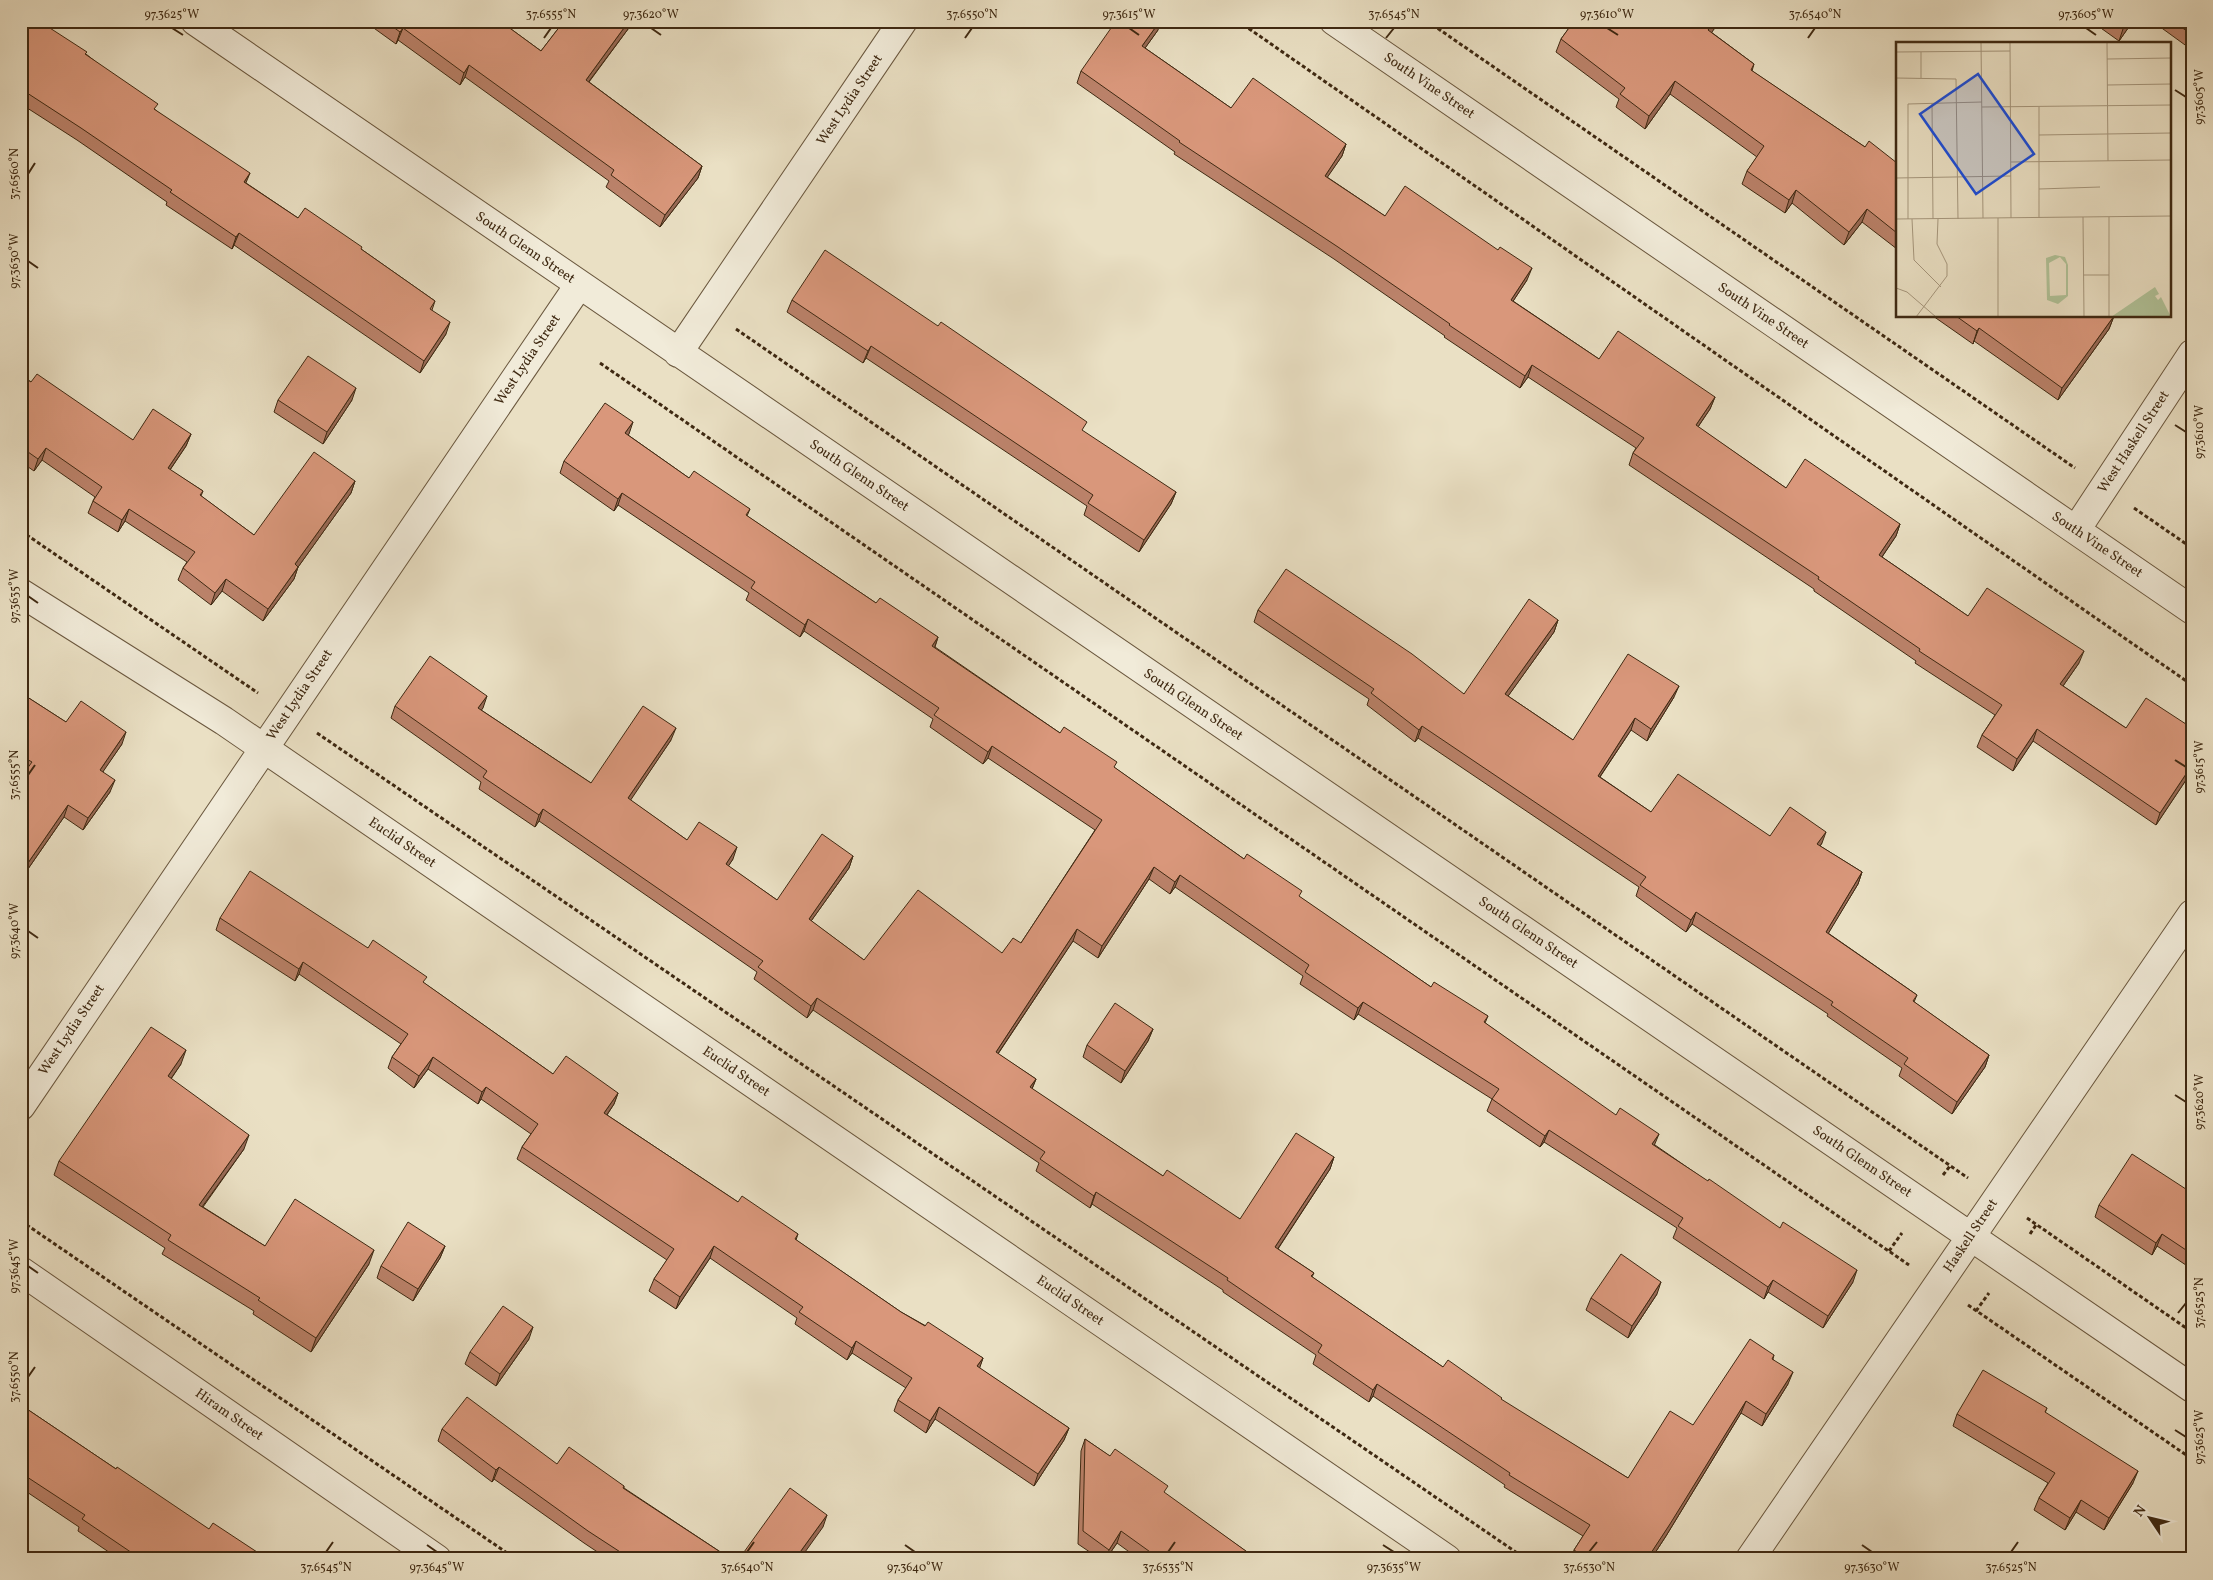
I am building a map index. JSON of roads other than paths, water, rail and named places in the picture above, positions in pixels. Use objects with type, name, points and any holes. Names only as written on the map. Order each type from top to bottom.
[{"type":"street","name":"South Glenn Street","points":[[195,21],[2192,1388]]},
{"type":"street","name":"West Lydia Street","points":[[678,353],[903,21]]},
{"type":"street","name":"South Vine Street","points":[[1334,21],[2192,610]]},
{"type":"street","name":"West Lydia Street","points":[[21,1106],[579,285]]},
{"type":"street","name":"West Haskell Street","points":[[2076,530],[2192,354]]},
{"type":"street","name":"Euclid Street","points":[[21,593],[264,748],[1447,1559]]},
{"type":"street","name":"Haskell Street","points":[[1750,1559],[2192,914]]},
{"type":"street","name":"Hiram Street","points":[[21,1272],[437,1559]]}]
